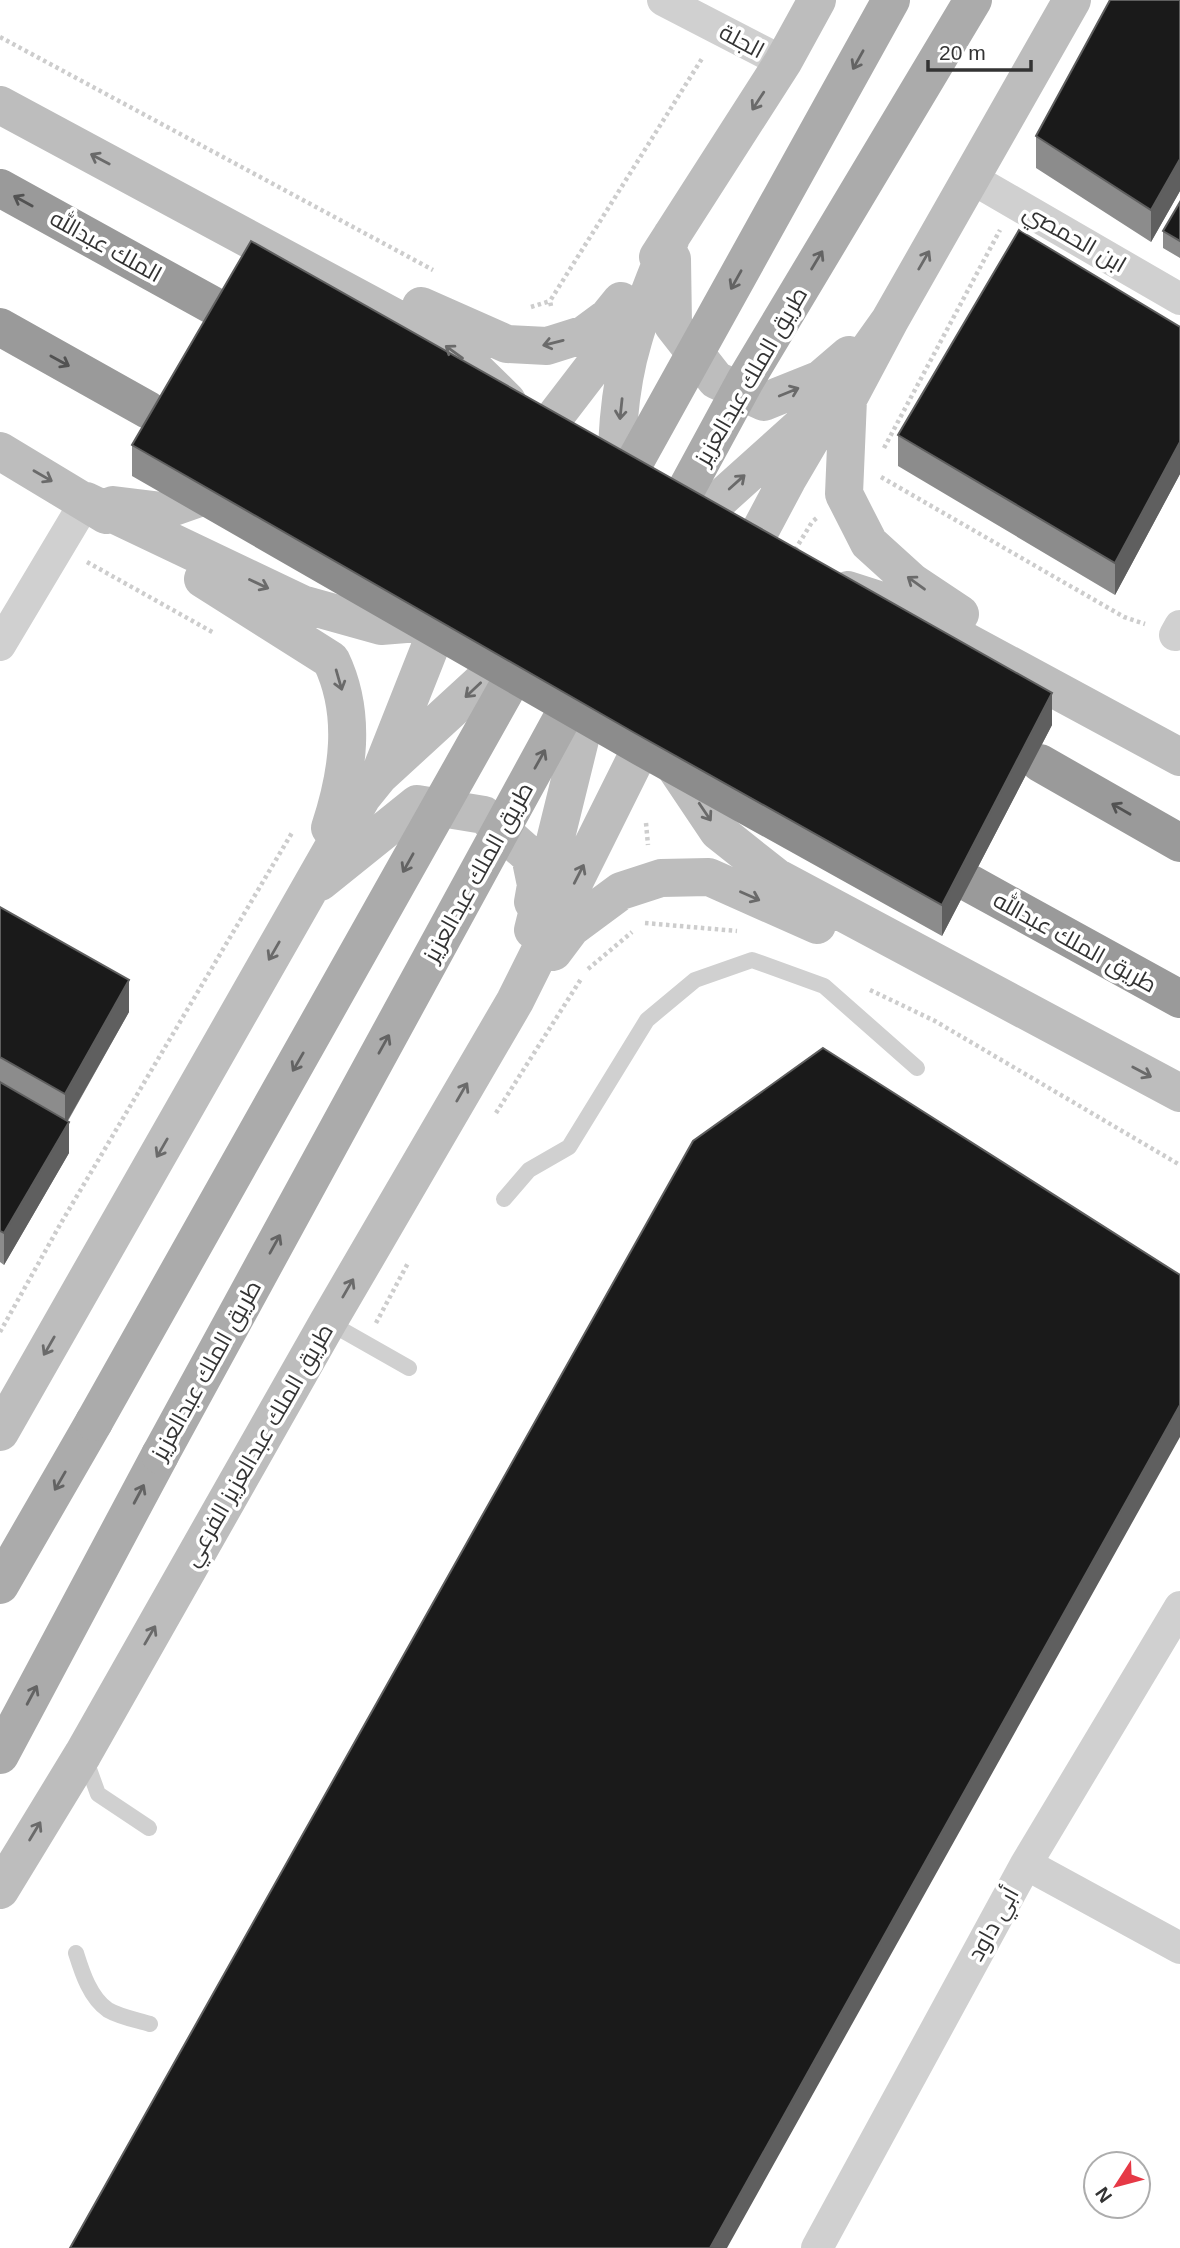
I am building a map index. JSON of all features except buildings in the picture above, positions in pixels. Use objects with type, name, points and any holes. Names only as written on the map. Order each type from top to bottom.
[{"type":"highway","name":"الملك عبدالله","points":[[0,188],[212,304]]},
{"type":"highway","points":[[0,327],[148,411]]},
{"type":"highway","points":[[1040,762],[1180,843]]},
{"type":"highway","name":"طريق الملك عبدالله","points":[[971,884],[1180,999]]},
{"type":"main road","points":[[513,488],[544,457],[625,310],[783,62],[817,0]]},
{"type":"main road","points":[[624,547],[891,0]]},
{"type":"main road","name":"طريق الملك عبدالعزيز","points":[[624,547],[746,381],[973,0]]},
{"type":"main road","points":[[1072,0],[848,399],[858,483],[869,543],[912,582],[1135,731]]},
{"type":"main road","points":[[0,105],[455,350],[505,398],[544,457]]},
{"type":"main road","points":[[160,191],[507,344],[547,346],[585,334],[608,317],[672,235]]},
{"type":"main road","points":[[160,191],[277,273],[303,307]]},
{"type":"main road","points":[[624,547],[615,469],[627,369],[632,342],[672,235]]},
{"type":"main road","points":[[672,235],[673,325],[716,380],[764,402],[821,379],[890,320]]},
{"type":"main road","points":[[718,611],[720,574],[787,480],[838,393],[890,320]]},
{"type":"main road","points":[[624,547],[676,532],[709,509],[838,393]]},
{"type":"main road","points":[[86,501],[162,511],[199,498],[222,479],[243,444]]},
{"type":"main road","points":[[0,451],[86,501],[244,607],[331,660],[340,678],[349,735],[339,801],[308,891]]},
{"type":"main road","points":[[86,501],[302,604],[381,626],[440,622],[490,606]]},
{"type":"main road","points":[[720,574],[781,572]]},
{"type":"main road","points":[[379,776],[440,622],[464,578]]},
{"type":"main road","points":[[820,582],[904,608],[1180,757]]},
{"type":"main road","points":[[0,1432],[10,1394],[362,797],[379,776],[488,676],[556,620],[0,1585]]},
{"type":"main road","name":"طريق الملك عبدالعزيز","points":[[0,1755],[599,646],[597,671],[587,714],[515,1001]]},
{"type":"main road","points":[[515,1001],[633,764],[654,736],[677,691]]},
{"type":"main road","points":[[636,692],[654,736],[718,831],[776,877],[1180,1093]]},
{"type":"main road","points":[[1021,707],[1042,697],[1135,731]]},
{"type":"main road","points":[[308,891],[417,804],[484,815],[530,856],[536,885],[515,1001]]},
{"type":"main road","points":[[515,1001],[571,928],[621,891],[654,879],[709,877],[1103,1052]]},
{"type":"main road","points":[[906,907],[911,928],[935,953],[1103,1052]]},
{"type":"main road","name":"طريق الملك عبدالعزيز الفرعي","points":[[0,1890],[83,1754],[328,1322],[515,1001]]},
{"type":"street","name":"الجلة","points":[[663,0],[783,62]]},
{"type":"street","name":"ابن الحمصي","points":[[971,178],[1180,299]]},
{"type":"street","points":[[0,645],[86,501]]},
{"type":"street","name":"أبي داود","points":[[817,2248],[1026,1864],[1178,1614]]},
{"type":"street","points":[[1026,1864],[1180,1948]]},
{"type":"lane","points":[[504,1199],[529,1170],[569,1147],[648,1020],[695,980],[752,960],[824,986],[917,1069]]},
{"type":"lane","points":[[328,1322],[409,1367]]},
{"type":"lane","points":[[83,1754],[98,1794],[149,1828]]},
{"type":"lane","points":[[75,1953],[94,1996],[108,2010],[150,2024]]},
{"type":"path","points":[[525,309],[551,301],[720,30]]},
{"type":"path","points":[[0,37],[440,274]]},
{"type":"path","points":[[781,572],[812,522],[858,483],[1015,203]]},
{"type":"path","points":[[858,483],[934,510],[1124,617],[1178,633]]},
{"type":"path","points":[[59,547],[214,633]]},
{"type":"path","points":[[646,819],[661,925]]},
{"type":"path","points":[[0,1332],[61,1223],[295,829]]},
{"type":"path","points":[[643,923],[737,931]]},
{"type":"path","points":[[490,1122],[584,973],[633,931]]},
{"type":"path","points":[[862,987],[935,1021],[1180,1165]]},
{"type":"path","points":[[366,1343],[410,1261]]}]
